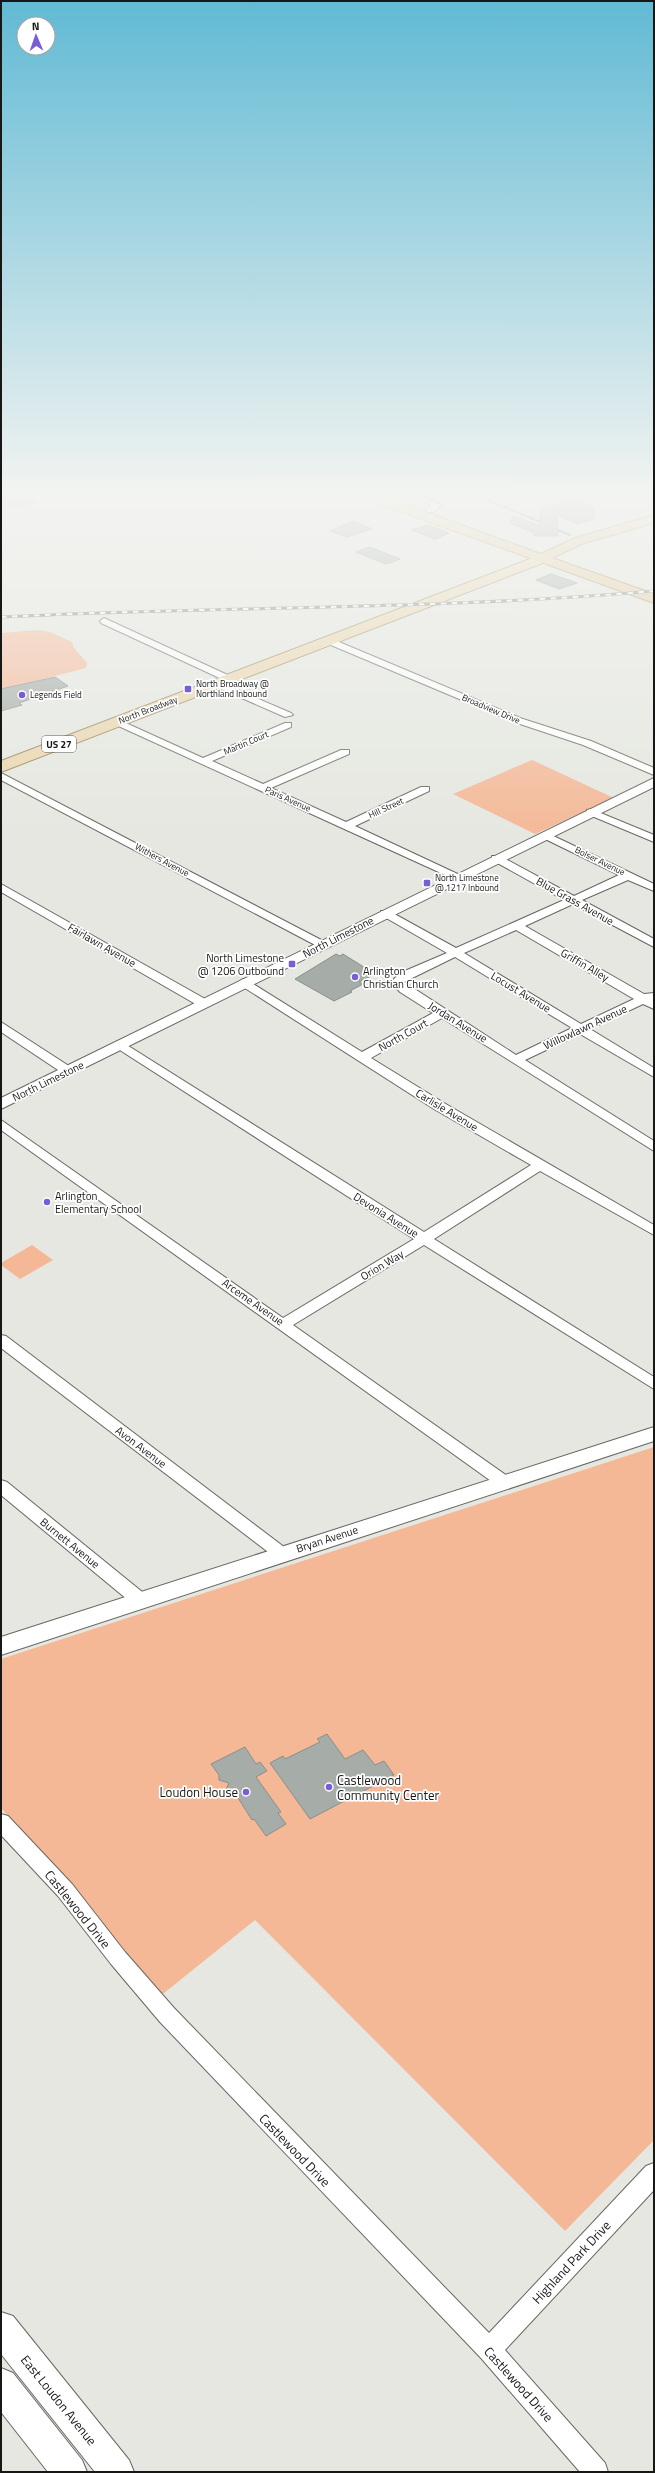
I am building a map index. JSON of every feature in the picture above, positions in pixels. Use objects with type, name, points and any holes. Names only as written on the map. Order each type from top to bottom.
[{"type":"main road","name":"North Broadway","points":[[1,767],[417,607]]},
{"type":"main road","name":"East Loudon Avenue","points":[[1,2328],[117,2472]]},
{"type":"main road","points":[[1,2385],[62,2462]]},
{"type":"street","points":[[104,621],[288,715]]},
{"type":"street","name":"Broadview Drive","points":[[329,641],[517,720],[587,743],[654,772]]},
{"type":"street","name":"Paris Avenue","points":[[117,722],[458,877]]},
{"type":"street","name":"Martin Court","points":[[204,761],[288,726]]},
{"type":"street","points":[[263,788],[345,752]]},
{"type":"street","name":"Withers Avenue","points":[[1,776],[323,945]]},
{"type":"street","name":"North Limestone","points":[[1,1104],[496,858],[654,782]]},
{"type":"street","name":"Hill Street","points":[[347,826],[425,789]]},
{"type":"street","points":[[591,812],[654,839]]},
{"type":"street","name":"Bolser Avenue","points":[[545,835],[654,888]]},
{"type":"street","name":"Blue Grass Avenue","points":[[496,858],[654,944]]},
{"type":"street","name":"Jordan Avenue","points":[[629,875],[574,901],[516,925],[398,980],[398,984],[654,1147]]},
{"type":"street","name":"Fairlawn Avenue","points":[[1,887],[203,1003]]},
{"type":"street","name":"Locust Avenue","points":[[385,913],[456,953],[654,1074]]},
{"type":"street","name":"Griffin Alley","points":[[516,925],[651,1000]]},
{"type":"street","name":"Carlisle Avenue","points":[[243,983],[439,1106],[654,1231]]},
{"type":"street","name":"Willowlawn Avenue","points":[[517,1059],[580,1028],[651,1000]]},
{"type":"street","name":"North Court","points":[[363,1057],[442,1013]]},
{"type":"street","points":[[1,1026],[68,1072]]},
{"type":"street","name":"Devonia Avenue","points":[[118,1045],[654,1384]]},
{"type":"street","name":"Arceme Avenue","points":[[1,1124],[504,1482]]},
{"type":"street","name":"Orion Way","points":[[284,1324],[424,1239],[540,1165]]},
{"type":"street","name":"Avon Avenue","points":[[1,1340],[282,1554]]},
{"type":"street","name":"Bryan Avenue","points":[[1,1646],[654,1434]]},
{"type":"street","name":"Burnett Avenue","points":[[1,1486],[140,1600]]},
{"type":"street","name":"Castlewood Drive","points":[[1,1822],[65,1890],[118,1958],[167,2015],[489,2350],[596,2472]]},
{"type":"street","name":"Highland Park Drive","points":[[489,2350],[654,2174]]},
{"type":"street","points":[[62,2462],[82,2429]]},
{"type":"shaded area","points":[[37,630],[50,632],[72,642],[74,648],[87,663],[86,668],[1,690],[1,633]]},
{"type":"shaded area","points":[[532,760],[614,798],[535,834],[453,794]]},
{"type":"shaded area","points":[[32,1245],[53,1260],[20,1279],[1,1265],[1,1263]]},
{"type":"shaded area","points":[[654,1447],[654,2140],[565,2231],[255,1920],[159,1997],[1,1808],[1,1659]]},
{"type":"building","name":"Legends Field","points":[[55,677],[68,686],[19,703],[22,705],[1,711],[1,689]]},
{"type":"building","name":"Arlington Christian Church","points":[[336,954],[340,956],[343,954],[375,974],[359,982],[363,984],[350,991],[352,992],[334,1001],[295,979]]},
{"type":"building","name":"Castlewood Community Center","points":[[327,1734],[345,1759],[363,1750],[375,1765],[384,1761],[394,1775],[310,1819],[270,1763],[283,1756],[285,1759],[320,1742],[317,1739]]},
{"type":"building","name":"Loudon House","points":[[245,1747],[256,1764],[260,1762],[267,1771],[256,1777],[281,1812],[278,1813],[286,1824],[266,1836],[254,1819],[252,1820],[235,1793],[222,1798],[229,1783],[219,1780],[219,1775],[211,1764]]},
{"type":"railway","points":[[1,617],[311,607]]},
{"type":"place","name":"North Broadway @ Northland Inbound","points":[[188,689]]},
{"type":"place","name":"Legends Field","points":[[22,695]]},
{"type":"place","name":"North Limestone @ 1217 Inbound","points":[[427,883]]},
{"type":"place","name":"North Limestone @ 1206 Outbound","points":[[292,964]]},
{"type":"place","name":"Arlington Christian Church","points":[[355,977]]},
{"type":"place","name":"Arlington Elementary School","points":[[47,1202]]},
{"type":"place","name":"Castlewood Community Center","points":[[329,1787]]},
{"type":"place","name":"Loudon House","points":[[246,1792]]}]
